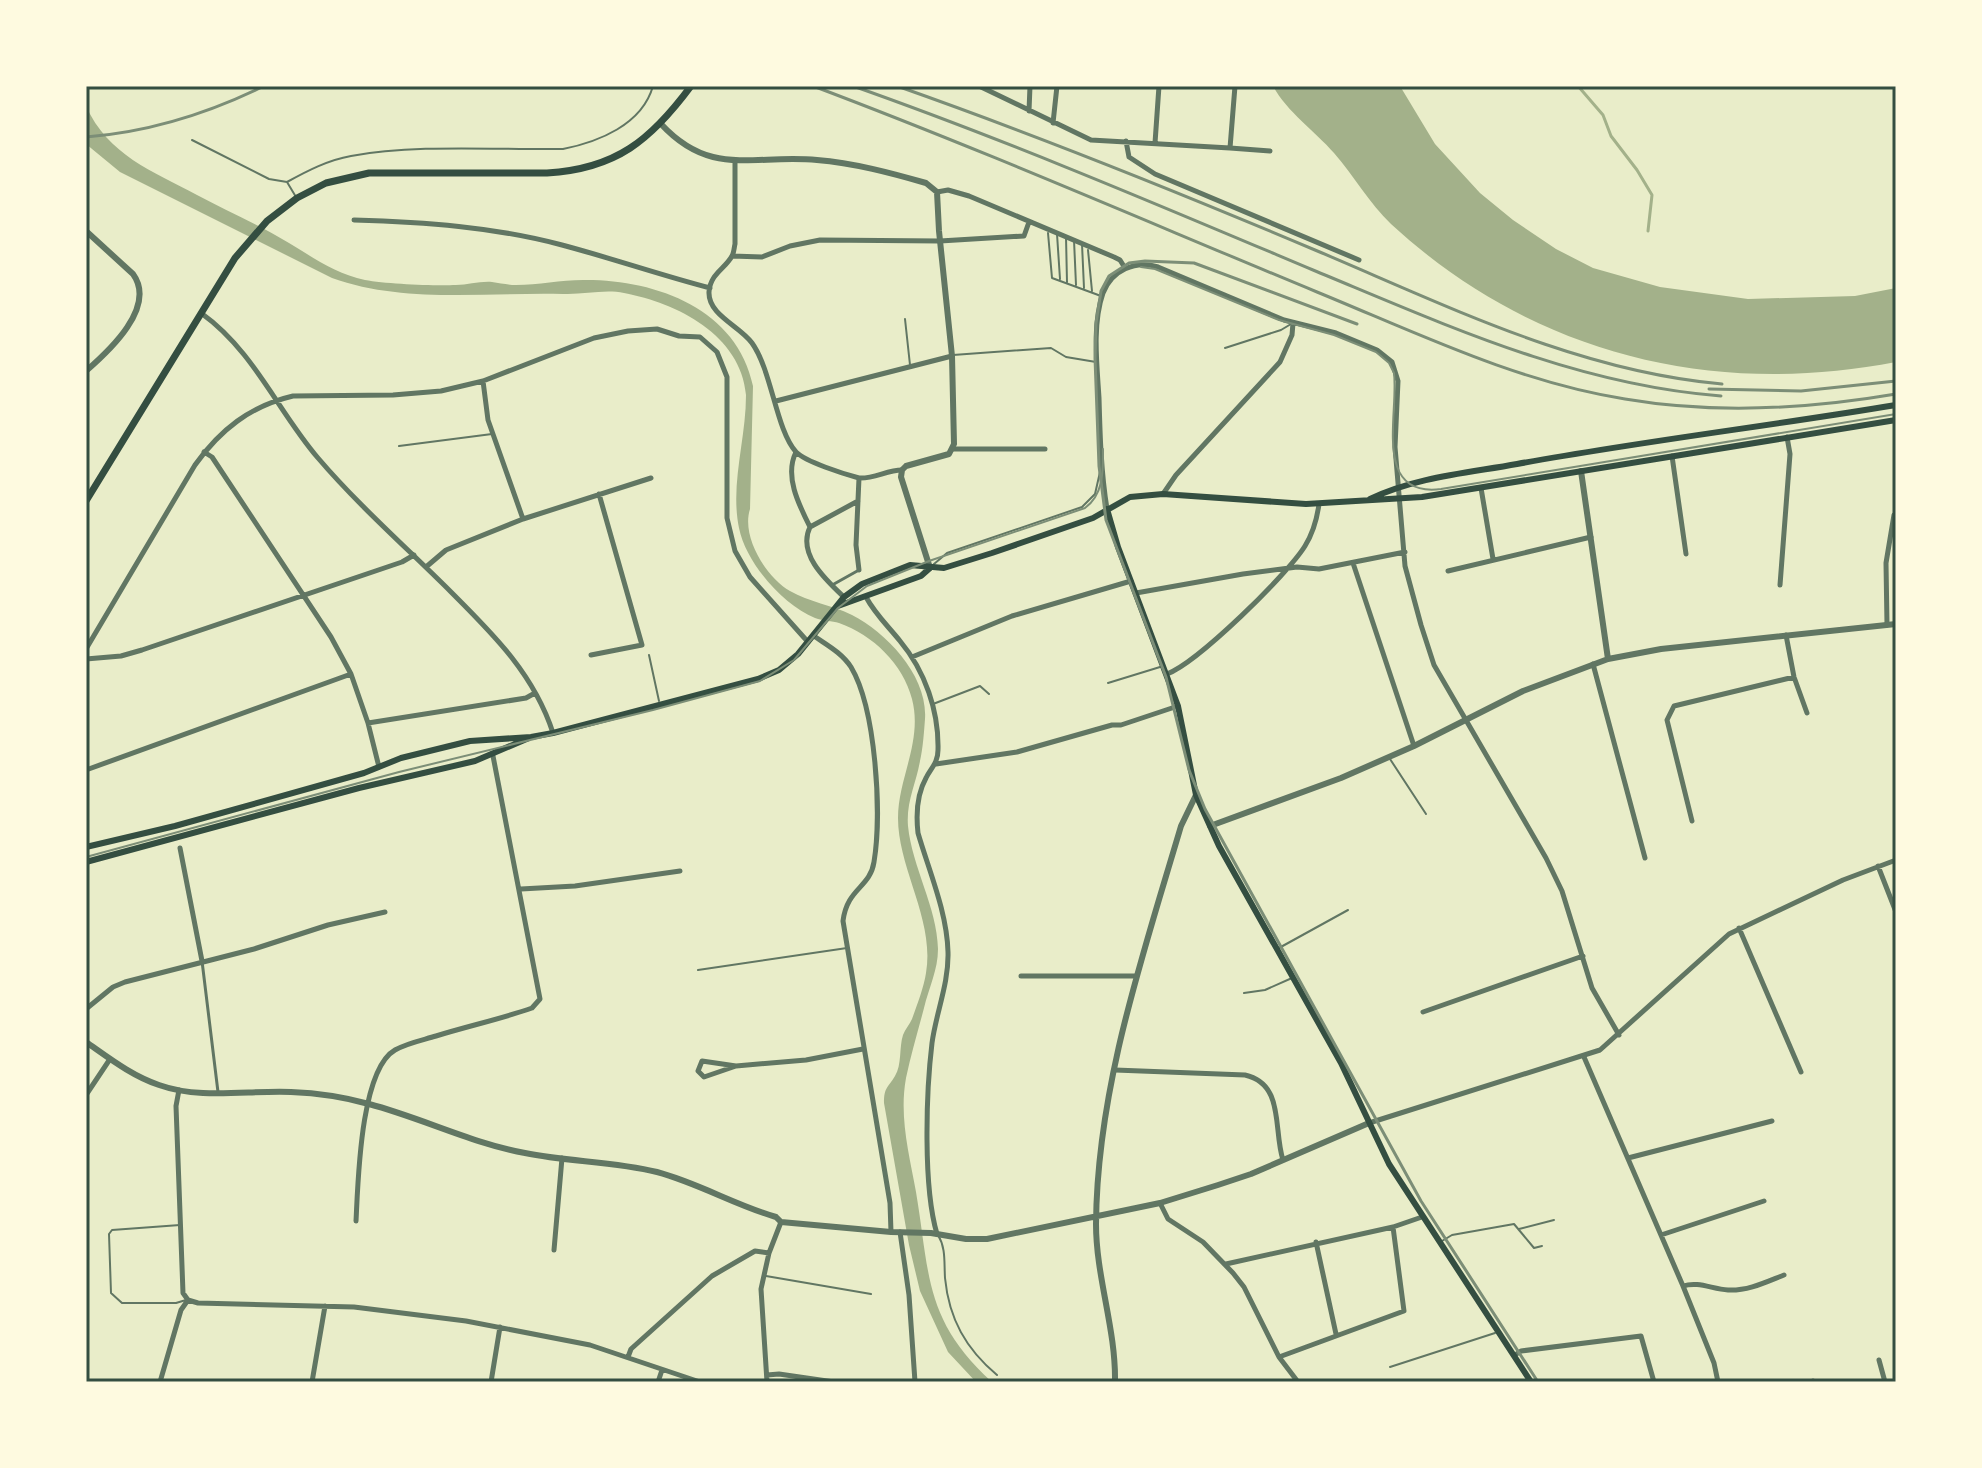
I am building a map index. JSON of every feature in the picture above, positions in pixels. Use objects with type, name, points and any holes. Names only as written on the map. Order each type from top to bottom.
[{"type":"main road","points":[[86,499],[247,242],[267,221],[297,198],[326,183],[369,173],[571,171],[594,166],[636,146],[661,124],[691,86]]},
{"type":"main road","points":[[1370,499],[1420,481],[1579,453],[1896,405]]},
{"type":"main road","points":[[86,847],[175,826],[401,758],[470,741],[553,733],[766,676],[785,666],[814,636],[842,595],[862,584],[910,565],[944,568],[1004,549],[1077,524],[1130,497],[1163,494],[1280,504],[1399,498],[1481,488],[1896,420]]},
{"type":"main road","points":[[1579,453],[1581,471]]},
{"type":"main road","points":[[1107,509],[1118,547],[1178,706],[1196,795],[1210,826],[1341,1063],[1389,1164],[1531,1382]]},
{"type":"main road","points":[[836,607],[921,576],[930,568]]},
{"type":"main road","points":[[862,584],[866,597]]},
{"type":"main road","points":[[86,862],[359,788],[493,756],[531,737]]},
{"type":"main road","points":[[379,767],[389,782]]},
{"type":"street","points":[[979,86],[1091,140],[1270,151]]},
{"type":"street","points":[[1029,111],[1030,86]]},
{"type":"street","points":[[1053,123],[1057,86]]},
{"type":"street","points":[[1155,143],[1159,86]]},
{"type":"street","points":[[1230,148],[1235,86]]},
{"type":"street","points":[[661,124],[680,143],[713,159],[794,158],[835,162],[926,183],[937,192],[953,191],[1120,260],[1125,268]]},
{"type":"street","points":[[1126,141],[1131,158],[1155,174],[1359,260]]},
{"type":"street","points":[[735,161],[735,244],[732,256],[719,269],[709,295],[714,307],[753,344],[796,452],[807,459],[869,479],[902,470],[911,463],[946,455],[953,449],[1045,449]]},
{"type":"street","points":[[937,192],[952,356],[953,449]]},
{"type":"street","points":[[354,220],[496,232],[534,239],[710,288]]},
{"type":"street","points":[[732,256],[762,257],[790,246],[820,240],[940,241],[1024,236],[1029,222]]},
{"type":"street","points":[[86,231],[133,274],[140,293],[131,319],[86,371]]},
{"type":"street","points":[[1107,509],[1101,466],[1097,362],[1102,297],[1109,282],[1125,268],[1139,264],[1157,266],[1293,323],[1336,333],[1377,350],[1392,362],[1398,381],[1395,447],[1407,578],[1438,671],[1546,858],[1562,891],[1592,988],[1619,1035]]},
{"type":"street","points":[[201,313],[239,346],[320,461],[513,656],[535,693],[553,733]]},
{"type":"street","points":[[1163,494],[1176,475],[1280,362],[1292,335],[1293,323]]},
{"type":"street","points":[[86,649],[204,452],[242,416],[293,396],[417,393],[483,381],[611,334],[657,329],[679,336],[693,335],[707,342],[723,360],[727,377],[727,518],[735,551],[750,577],[808,642]]},
{"type":"street","points":[[776,401],[952,356]]},
{"type":"street","points":[[483,381],[488,420],[523,519]]},
{"type":"street","points":[[1780,585],[1790,454],[1787,437]]},
{"type":"street","points":[[204,452],[212,457],[304,595],[351,674],[379,767]]},
{"type":"street","points":[[796,452],[791,462],[793,484],[810,527]]},
{"type":"street","points":[[1672,456],[1686,554]]},
{"type":"street","points":[[902,470],[907,498],[930,568]]},
{"type":"street","points":[[1581,471],[1608,659]]},
{"type":"street","points":[[426,567],[446,550],[523,519],[651,478]]},
{"type":"street","points":[[832,585],[859,570],[856,545],[859,478]]},
{"type":"street","points":[[1481,488],[1493,559]]},
{"type":"street","points":[[591,655],[642,645],[599,494]]},
{"type":"street","points":[[842,595],[807,551],[806,539],[810,527],[858,501]]},
{"type":"street","points":[[1167,674],[1177,670],[1239,616],[1288,568],[1307,542],[1315,525],[1319,504]]},
{"type":"street","points":[[1887,625],[1886,563],[1894,515]]},
{"type":"street","points":[[1448,571],[1591,537]]},
{"type":"street","points":[[1136,593],[1180,583],[1288,568],[1319,569],[1405,552]]},
{"type":"street","points":[[86,659],[136,652],[402,562],[414,555]]},
{"type":"street","points":[[1353,563],[1414,746]]},
{"type":"street","points":[[912,657],[1012,616],[1131,581]]},
{"type":"street","points":[[866,597],[874,612],[912,657],[926,682],[938,750],[936,764],[925,779],[917,818],[918,833],[946,932],[948,954],[932,1045],[930,1094],[930,1191],[937,1234]]},
{"type":"street","points":[[1210,826],[1389,758],[1523,691],[1593,663],[1648,651],[1896,624]]},
{"type":"street","points":[[1786,635],[1794,677],[1807,713]]},
{"type":"street","points":[[814,636],[852,668],[873,742],[876,795],[874,862],[865,882],[849,897],[843,921],[890,1203],[891,1232]]},
{"type":"street","points":[[1593,663],[1645,858]]},
{"type":"street","points":[[86,770],[351,674]]},
{"type":"street","points":[[1692,821],[1667,720],[1674,706],[1794,677]]},
{"type":"street","points":[[368,723],[526,698],[535,693]]},
{"type":"street","points":[[936,764],[1017,752],[1121,725],[1178,706]]},
{"type":"street","points":[[356,1221],[360,1150],[378,1069],[396,1049],[525,1010],[539,1002],[541,996],[493,756]]},
{"type":"street","points":[[1115,1382],[1114,1345],[1097,1232],[1099,1168],[1122,1028],[1184,817],[1196,795]]},
{"type":"street","points":[[180,848],[202,961],[218,1092]]},
{"type":"street","points":[[86,1042],[145,1080],[179,1090],[293,1092],[369,1104],[501,1148],[623,1165],[673,1176],[776,1217],[781,1222],[979,1240],[1160,1203],[1251,1174],[1369,1123],[1584,1057],[1600,1050],[1619,1035],[1699,959],[1739,928],[1896,860]]},
{"type":"street","points":[[1878,866],[1896,912]]},
{"type":"street","points":[[521,889],[575,886],[680,871]]},
{"type":"street","points":[[86,1009],[113,987],[125,982],[385,912]]},
{"type":"street","points":[[1739,928],[1801,1072]]},
{"type":"street","points":[[1423,1012],[1583,956]]},
{"type":"street","points":[[1021,976],[1136,976]]},
{"type":"street","points":[[736,1066],[709,1077],[700,1076],[698,1071],[702,1061],[736,1066],[806,1060],[863,1049]]},
{"type":"street","points":[[1584,1057],[1683,1286],[1714,1363],[1718,1382]]},
{"type":"street","points":[[86,1095],[110,1059]]},
{"type":"street","points":[[1115,1070],[1245,1075],[1261,1081],[1272,1096],[1276,1109],[1283,1160]]},
{"type":"street","points":[[179,1090],[176,1106],[180,1225],[183,1293],[188,1300],[198,1303],[325,1306],[500,1327],[590,1345],[700,1382]]},
{"type":"street","points":[[1628,1158],[1772,1121]]},
{"type":"street","points":[[554,1250],[562,1158]]},
{"type":"street","points":[[1661,1235],[1764,1201]]},
{"type":"street","points":[[1160,1203],[1168,1219],[1203,1242],[1244,1287],[1279,1357],[1298,1382]]},
{"type":"street","points":[[1226,1264],[1393,1227],[1422,1217]]},
{"type":"street","points":[[781,1222],[763,1275],[760,1305],[767,1379],[779,1374],[834,1382]]},
{"type":"street","points":[[1279,1357],[1404,1311],[1393,1227]]},
{"type":"street","points":[[902,1232],[915,1382]]},
{"type":"street","points":[[1316,1242],[1336,1334]]},
{"type":"street","points":[[628,1357],[631,1349],[712,1276],[755,1251],[769,1253]]},
{"type":"street","points":[[1683,1286],[1692,1283],[1728,1290],[1745,1289],[1784,1275]]},
{"type":"street","points":[[160,1382],[181,1310],[188,1300]]},
{"type":"street","points":[[312,1382],[325,1306]]},
{"type":"street","points":[[491,1382],[500,1327]]},
{"type":"street","points":[[1515,1355],[1521,1351],[1641,1336],[1654,1382]]},
{"type":"street","points":[[1879,1360],[1885,1382]]},
{"type":"street","points":[[658,1382],[662,1370]]},
{"type":"lane","points":[[192,140],[269,179],[287,182],[348,156],[392,151],[563,149],[586,144],[625,124],[648,99],[653,86]]},
{"type":"lane","points":[[287,182],[297,198]]},
{"type":"lane","points":[[1050,230],[1052,278],[1102,297]]},
{"type":"lane","points":[[1058,233],[1060,281]]},
{"type":"lane","points":[[1066,237],[1067,283]]},
{"type":"lane","points":[[1074,240],[1076,286]]},
{"type":"lane","points":[[1082,244],[1084,290]]},
{"type":"lane","points":[[1090,247],[1092,293]]},
{"type":"lane","points":[[905,319],[911,367]]},
{"type":"lane","points":[[1225,348],[1281,330],[1293,323]]},
{"type":"lane","points":[[952,356],[1051,348],[1066,357],[1097,362]]},
{"type":"lane","points":[[399,446],[493,434]]},
{"type":"lane","points":[[930,568],[947,553],[1082,507],[1095,494],[1101,466]]},
{"type":"lane","points":[[649,655],[660,706]]},
{"type":"lane","points":[[1108,683],[1164,666]]},
{"type":"lane","points":[[932,704],[980,686],[989,694]]},
{"type":"lane","points":[[1389,758],[1426,814]]},
{"type":"lane","points":[[1278,949],[1348,910]]},
{"type":"lane","points":[[698,970],[847,948]]},
{"type":"lane","points":[[1244,993],[1265,990],[1294,977]]},
{"type":"lane","points":[[1518,1229],[1554,1220]]},
{"type":"lane","points":[[1439,1243],[1452,1235],[1514,1224],[1534,1248],[1542,1246]]},
{"type":"lane","points":[[180,1225],[112,1230],[109,1234],[111,1293],[122,1303],[176,1303],[188,1300]]},
{"type":"lane","points":[[937,1234],[944,1245],[947,1291],[959,1330],[972,1352],[997,1375]]},
{"type":"lane","points":[[763,1275],[871,1294]]},
{"type":"lane","points":[[1390,1367],[1500,1331]]},
{"type":"shaded area","points":[[1273,86],[1400,86],[1435,144],[1480,193],[1556,249],[1593,268],[1660,287],[1748,299],[1855,296],[1896,288],[1896,362],[1827,372],[1758,374],[1691,368],[1626,355],[1563,334],[1503,305],[1445,268],[1391,224],[1334,153],[1293,113]]},
{"type":"shaded area","points":[[86,106],[106,137],[133,160],[344,274],[374,281],[423,285],[488,282],[524,285],[583,280],[637,285],[689,303],[730,336],[744,359],[753,386],[748,520],[752,544],[764,566],[781,585],[805,598],[852,615],[879,633],[903,658],[920,687],[925,719],[923,745],[910,801],[908,826],[937,933],[938,957],[906,1078],[904,1121],[934,1295],[953,1338],[992,1382],[976,1382],[948,1352],[920,1291],[884,1103],[886,1091],[899,1067],[903,1035],[912,1019],[926,973],[925,934],[904,856],[898,818],[914,730],[912,699],[902,674],[875,643],[852,628],[803,612],[779,593],[749,555],[739,528],[736,495],[746,395],[732,355],[703,325],[685,314],[624,293],[417,294],[359,286],[332,278],[120,172],[86,144]]},
{"type":"waterway","points":[[1578,86],[1603,115],[1611,136],[1652,195],[1648,231]]},
{"type":"tram line","points":[[1141,267],[1155,269],[1279,320],[1334,335],[1376,352],[1389,363],[1394,373],[1393,430],[1397,467],[1405,480],[1419,488],[1441,489],[1896,414]]},
{"type":"tram line","points":[[86,857],[399,772],[760,681],[794,660],[838,608],[867,586],[929,561],[1085,508],[1099,489],[1103,449]]},
{"type":"railway","points":[[86,137],[133,131],[178,120],[264,86]]},
{"type":"railway","points":[[813,86],[1003,161],[1430,339],[1545,381],[1625,399],[1692,407],[1795,406],[1896,394]]},
{"type":"railway","points":[[853,86],[1142,198],[1512,350],[1615,379],[1667,390],[1721,396]]},
{"type":"railway","points":[[897,86],[1160,186],[1514,333],[1616,365],[1668,377],[1722,384]]},
{"type":"railway","points":[[1357,324],[1194,263],[1129,263],[1109,276],[1101,291],[1095,358],[1099,466],[1106,520],[1166,677],[1189,770],[1205,809],[1421,1201],[1538,1382]]},
{"type":"railway","points":[[1709,389],[1801,391],[1896,381]]}]
